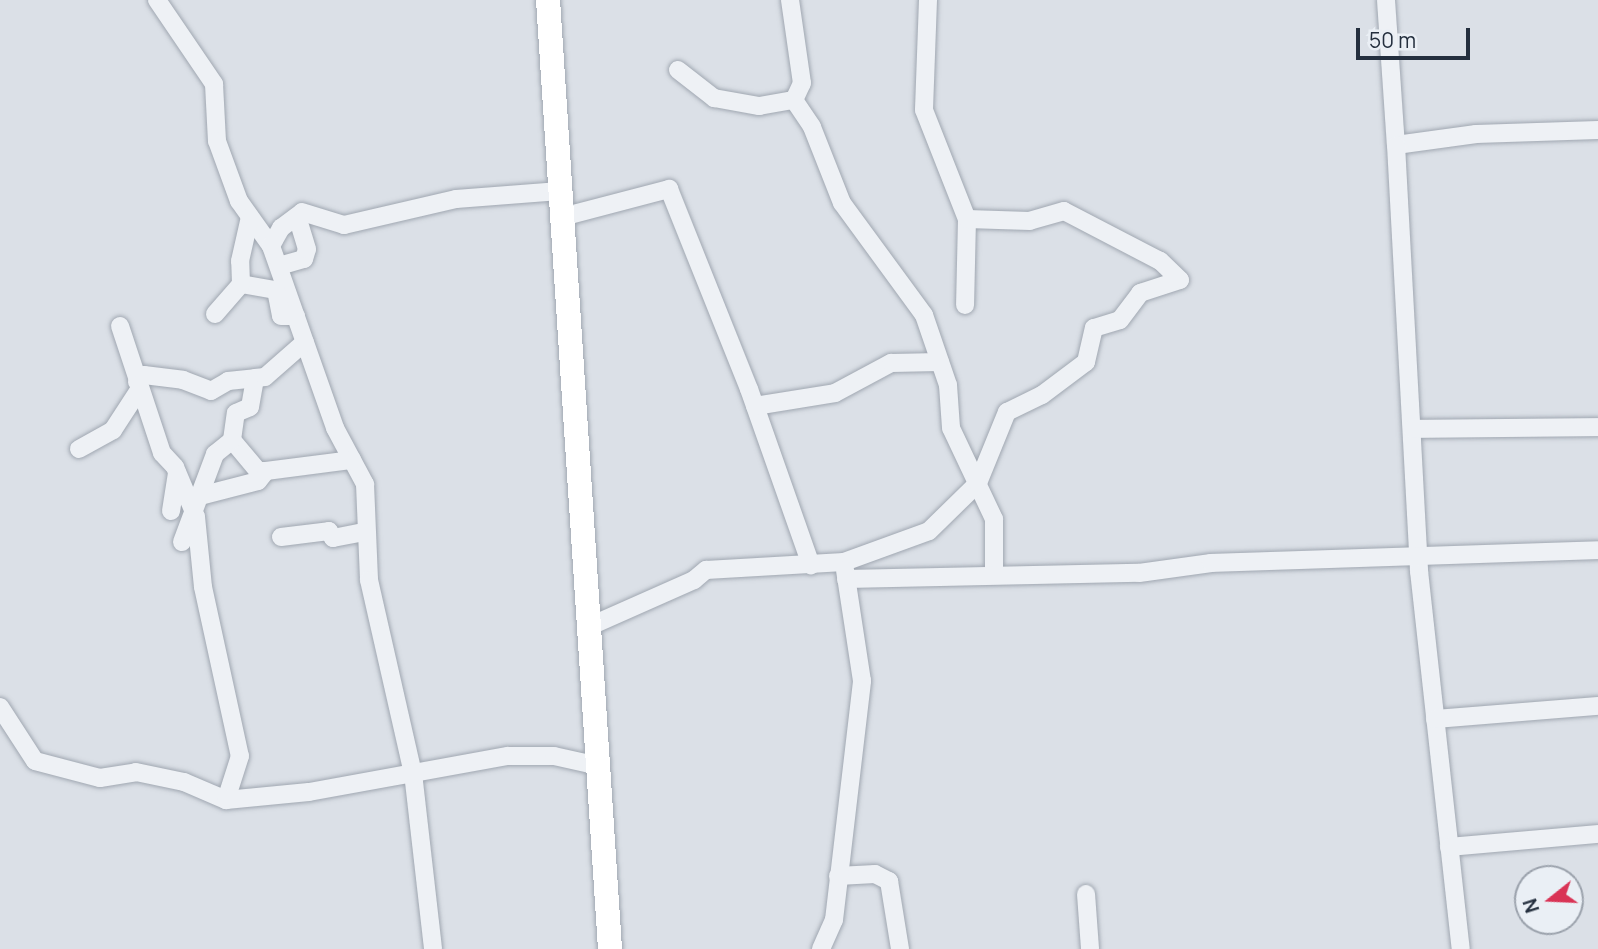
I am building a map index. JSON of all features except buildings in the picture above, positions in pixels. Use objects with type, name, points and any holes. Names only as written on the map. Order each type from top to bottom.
[{"type":"highway","points":[[548,0],[610,949]]},
{"type":"street","points":[[157,0],[214,83],[217,141],[239,201],[271,246],[335,428],[365,484],[364,532],[369,579],[413,772],[433,949]]},
{"type":"street","points":[[790,0],[802,83],[794,100]]},
{"type":"street","points":[[928,0],[924,110],[967,219],[965,305]]},
{"type":"street","points":[[1386,0],[1419,557],[1434,719],[1461,949]]},
{"type":"street","points":[[678,70],[714,97],[759,106],[794,100]]},
{"type":"street","points":[[794,100],[813,127],[842,203],[924,315],[948,385],[951,428],[994,519],[994,575]]},
{"type":"street","points":[[1396,145],[1476,134],[1598,130]]},
{"type":"street","points":[[562,217],[669,188],[755,405],[811,565]]},
{"type":"street","points":[[271,246],[281,228],[302,212],[344,225],[456,199],[560,191]]},
{"type":"street","points":[[845,571],[929,531],[978,483],[1007,412],[1042,396],[1086,362],[1094,328],[1120,320],[1140,293],[1180,280],[1160,261],[1064,211],[1030,221],[967,219]]},
{"type":"street","points":[[279,266],[304,259],[307,249],[297,216]]},
{"type":"street","points":[[215,314],[241,284],[240,261],[250,217]]},
{"type":"street","points":[[241,284],[276,290],[281,316],[296,316]]},
{"type":"street","points":[[120,326],[162,453],[197,502],[203,587],[240,756],[226,800]]},
{"type":"street","points":[[79,449],[113,430],[144,375],[183,380],[211,391],[228,381],[265,377],[305,342]]},
{"type":"street","points":[[755,405],[835,393],[891,363],[940,362]]},
{"type":"street","points":[[182,542],[215,454],[232,440],[236,413],[250,407],[255,378]]},
{"type":"street","points":[[1412,429],[1598,427]]},
{"type":"street","points":[[232,440],[258,471],[352,460]]},
{"type":"street","points":[[197,502],[258,481],[266,471]]},
{"type":"street","points":[[171,512],[177,472]]},
{"type":"street","points":[[281,537],[329,531],[334,538],[364,532]]},
{"type":"street","points":[[587,627],[694,580],[706,570],[811,565],[845,571],[994,575],[1139,573],[1211,563],[1598,550]]},
{"type":"street","points":[[821,949],[834,920],[857,750],[862,681],[845,571]]},
{"type":"street","points":[[1434,719],[1598,706]]},
{"type":"street","points":[[0,707],[35,761],[100,778],[136,772],[184,782],[226,800],[309,792],[508,756],[554,756],[599,766]]},
{"type":"street","points":[[1449,847],[1598,834]]},
{"type":"street","points":[[838,876],[875,874],[889,881],[900,949]]},
{"type":"street","points":[[1086,894],[1090,949]]}]
